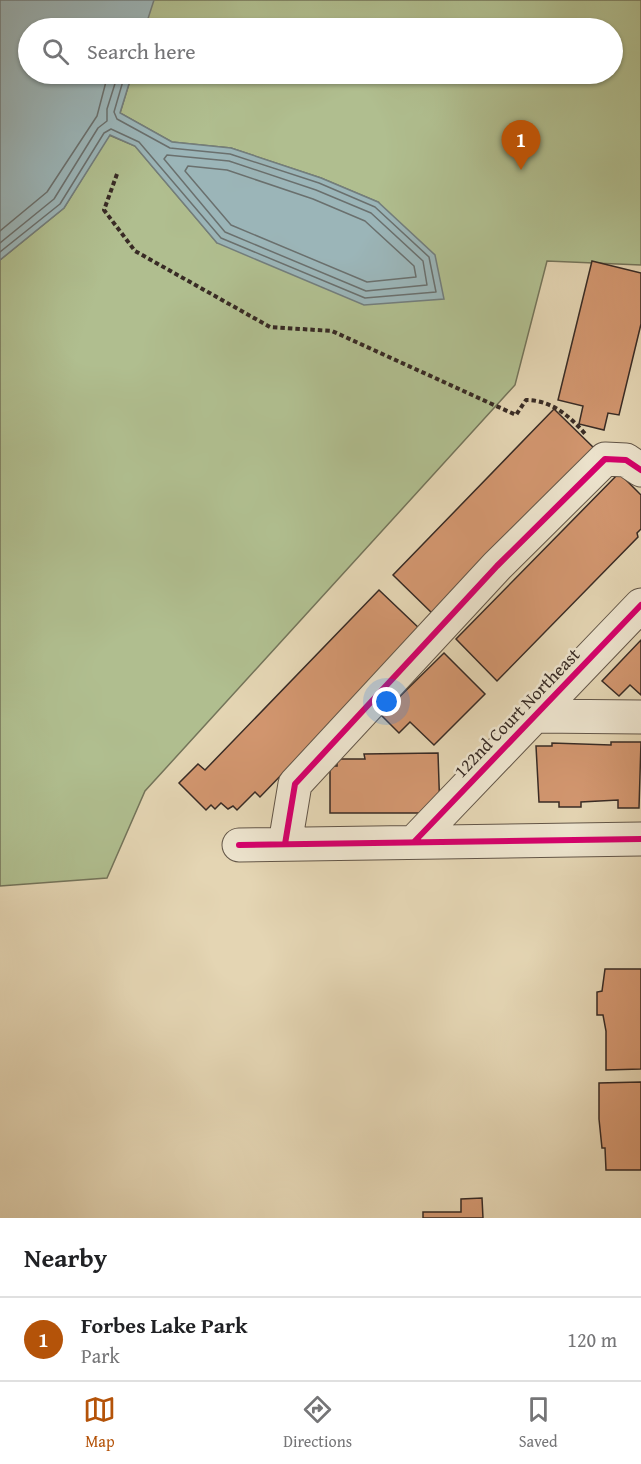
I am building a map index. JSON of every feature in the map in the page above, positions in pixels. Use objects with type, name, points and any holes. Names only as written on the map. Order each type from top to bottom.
[{"type":"street","points":[[285,844],[295,784],[497,566],[605,459],[626,460],[641,470]]},
{"type":"street","name":"122nd Court Northeast","points":[[414,842],[641,605]]},
{"type":"street","points":[[536,716],[641,717]]},
{"type":"street","points":[[239,845],[641,839]]},
{"type":"path","points":[[117,174],[104,210],[135,251],[270,327],[332,331],[516,415],[526,400],[542,400],[572,418],[605,459]]},
{"type":"green space","points":[[152,0],[641,0],[641,265],[547,261],[515,385],[145,791],[107,878],[0,886],[0,260],[64,208],[109,135],[135,146],[217,243],[378,202],[321,178],[231,148],[172,142],[120,113],[129,84],[623,84],[623,18],[148,18]]},
{"type":"water","points":[[0,0],[154,0],[148,18],[18,18],[18,84],[129,84],[120,113],[172,142],[231,148],[321,178],[378,202],[435,255],[444,299],[364,305],[217,243],[135,146],[110,135],[64,208],[0,260]]},
{"type":"building","points":[[592,261],[641,273],[641,324],[619,415],[608,413],[604,430],[579,424],[583,406],[558,400]]},
{"type":"building","points":[[554,409],[596,450],[435,616],[393,575]]},
{"type":"building","points":[[619,473],[641,495],[641,529],[637,533],[638,537],[497,681],[456,639]]},
{"type":"building","points":[[379,590],[421,630],[260,797],[255,792],[237,810],[233,806],[228,809],[221,803],[215,809],[211,805],[206,810],[179,783],[198,764],[205,770]]},
{"type":"building","points":[[641,640],[641,695],[630,685],[619,696],[602,681]]},
{"type":"building","points":[[444,653],[485,694],[434,745],[410,722],[399,733],[381,715]]},
{"type":"building","points":[[611,742],[641,742],[639,808],[618,808],[618,800],[581,802],[581,807],[559,807],[559,802],[539,802],[536,746],[552,746],[552,743],[611,745]]},
{"type":"building","points":[[438,753],[440,813],[330,813],[330,766],[337,766],[337,759],[365,759],[364,754]]},
{"type":"building","points":[[605,969],[641,969],[641,1069],[606,1070],[606,1031],[603,1015],[597,1015],[597,992],[602,991]]},
{"type":"building","points":[[641,1082],[641,1170],[606,1170],[605,1148],[602,1148],[599,1119],[599,1083]]},
{"type":"building","points":[[482,1198],[483,1218],[423,1218],[423,1212],[461,1212],[461,1199]]},
{"type":"cycle path","points":[[285,844],[295,784],[497,566],[605,459],[626,460],[641,470]]},
{"type":"cycle path","points":[[414,842],[641,605]]},
{"type":"cycle path","points":[[239,845],[641,839]]},
{"type":"place","name":"Forbes Lake Park","points":[[521,170]]}]
